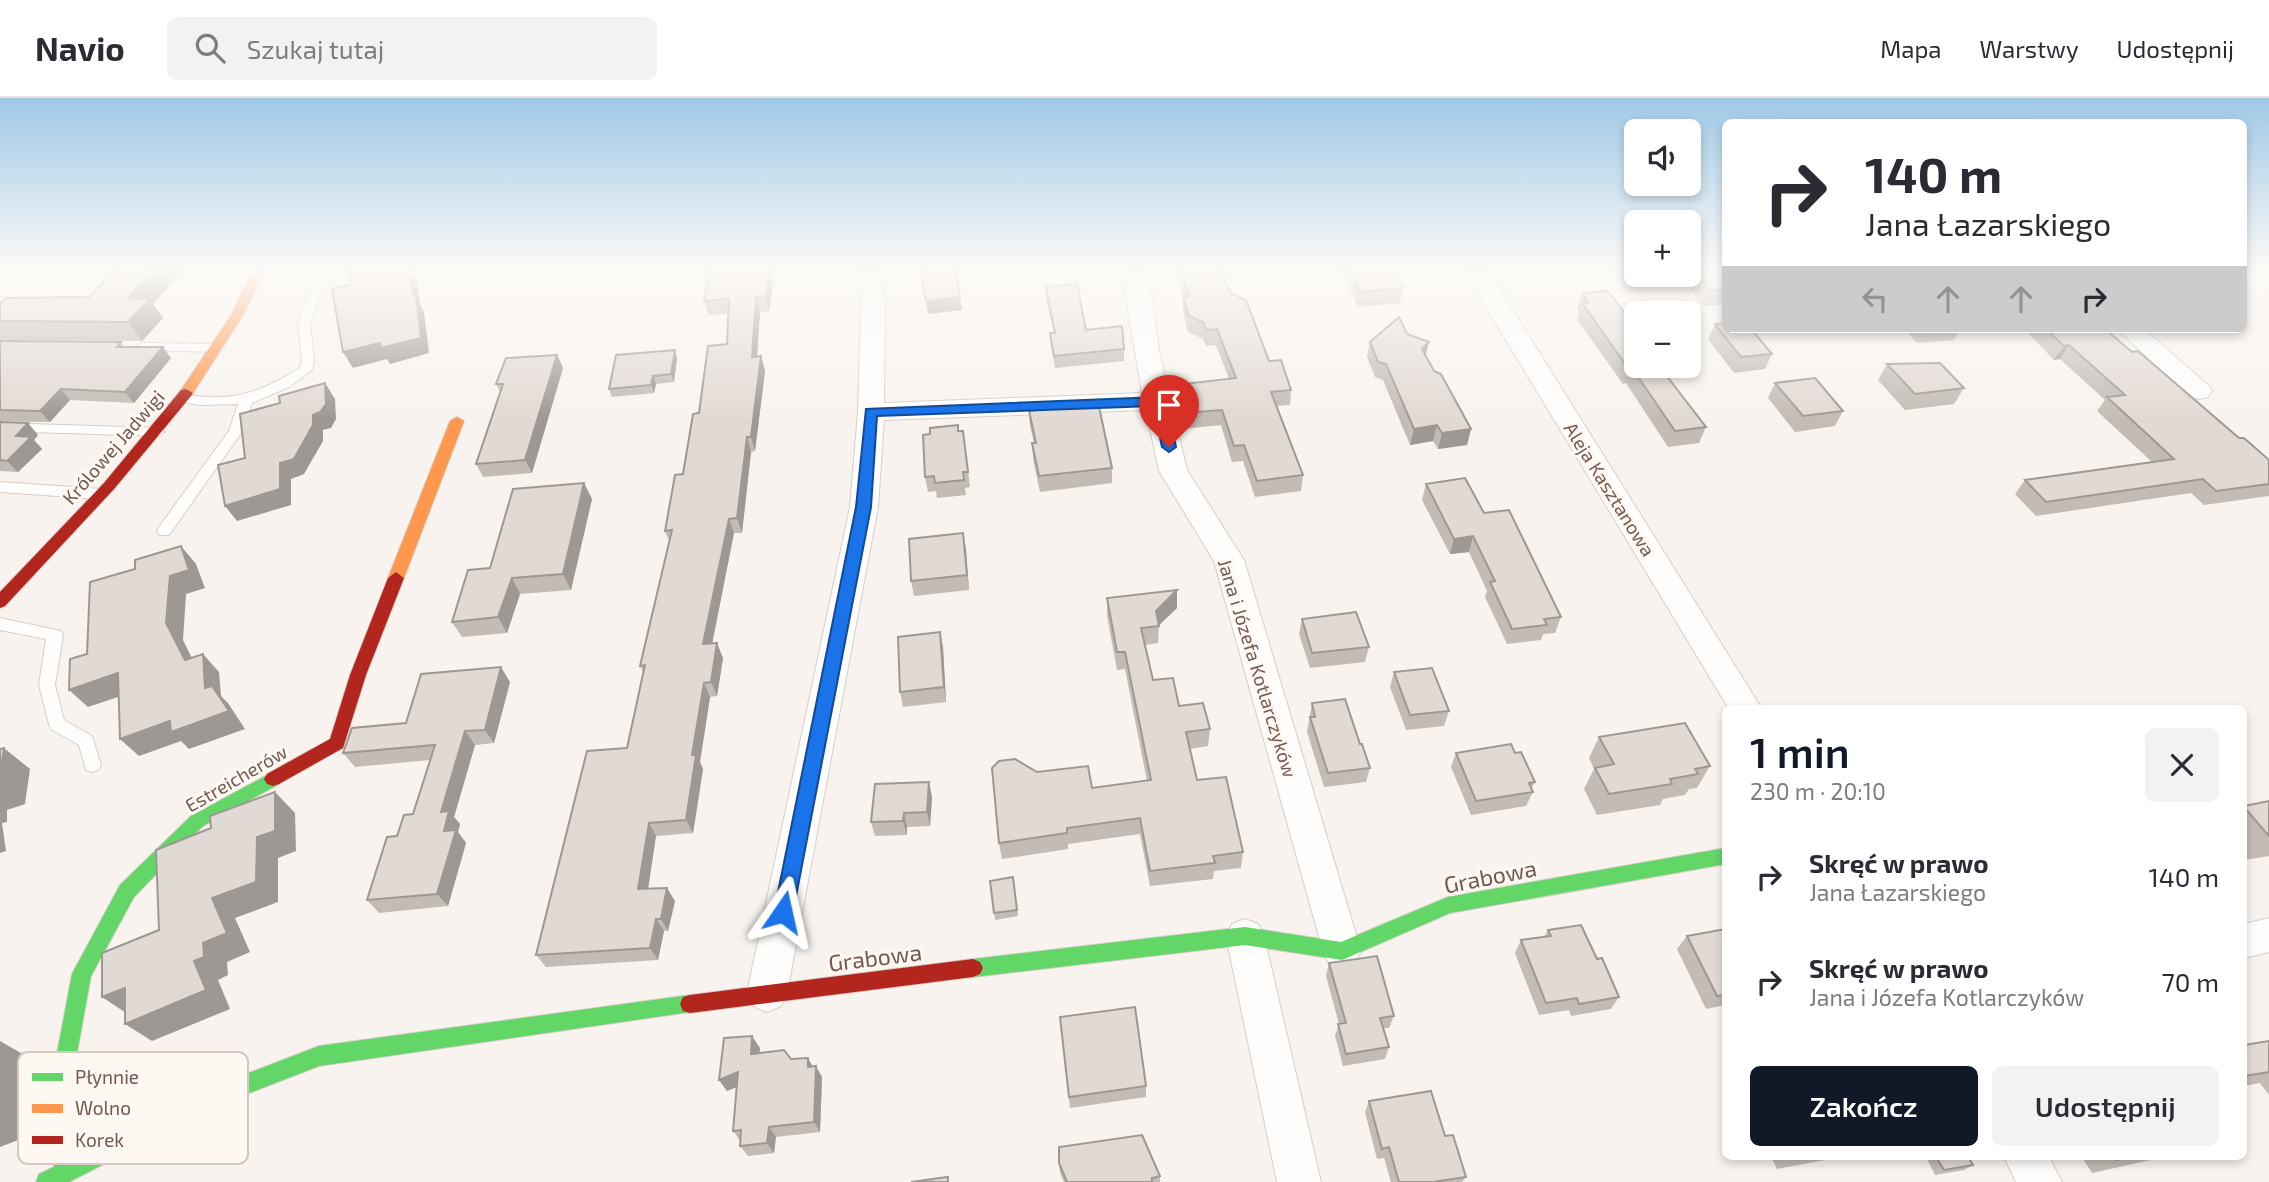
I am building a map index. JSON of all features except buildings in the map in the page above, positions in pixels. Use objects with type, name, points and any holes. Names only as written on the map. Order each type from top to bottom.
[{"type":"street","name":"Królowej Jadwigi","points":[[0,602],[8,585],[102,494],[159,432],[235,320]]},
{"type":"street","points":[[767,993],[864,507],[871,412],[873,320]]},
{"type":"street","name":"Jana i Józefa Kotlarczyków","points":[[1143,320],[1146,351],[1173,471],[1228,560],[1342,951]]},
{"type":"street","name":"Aleja Kasztanowa","points":[[1506,320],[1744,705]]},
{"type":"street","points":[[2134,333],[2199,391]]},
{"type":"street","points":[[871,412],[1159,401]]},
{"type":"street","name":"Estreicherów","points":[[67,1052],[82,974],[127,891],[197,821],[337,743],[358,675],[457,421]]},
{"type":"street","name":"Grabowa","points":[[248,1082],[296,1062],[319,1056],[767,993],[1245,936],[1342,951],[1448,905],[1722,857]]},
{"type":"street","points":[[2247,940],[2269,935]]},
{"type":"street","points":[[1245,936],[1299,1182]]},
{"type":"street","points":[[2027,1160],[2040,1182]]},
{"type":"street","name":"Estreicherów","points":[[64,1164],[65,1172]]},
{"type":"street","name":"Grabowa","points":[[47,1182],[81,1164]]},
{"type":"lane","points":[[183,398],[199,401],[246,400],[284,384],[306,370],[309,360],[305,320]]},
{"type":"lane","points":[[135,347],[218,348]]},
{"type":"lane","points":[[164,531],[235,432],[246,400]]},
{"type":"lane","points":[[0,427],[159,432]]},
{"type":"lane","points":[[0,487],[102,494]]},
{"type":"lane","points":[[0,624],[55,635],[47,685],[57,724],[86,741],[93,765]]},
{"type":"traffic: fast","points":[[67,1052],[82,974],[127,891],[197,821],[273,779]]},
{"type":"traffic: fast","points":[[973,968],[1245,936],[1342,951],[1448,905],[1722,857]]},
{"type":"traffic: fast","points":[[248,1082],[319,1056],[690,1004]]},
{"type":"traffic: fast","points":[[64,1164],[65,1172]]},
{"type":"traffic: fast","points":[[47,1182],[81,1164]]},
{"type":"traffic: slow","points":[[186,393],[234,320]]},
{"type":"traffic: slow","points":[[396,578],[457,421]]},
{"type":"traffic: jam","points":[[0,602],[109,486],[186,393]]},
{"type":"traffic: jam","points":[[273,779],[337,743],[358,675],[396,578]]},
{"type":"traffic: jam","points":[[690,1004],[973,968]]},
{"type":"route","points":[[783,912],[864,507],[871,412],[1159,401],[1169,447]]}]
